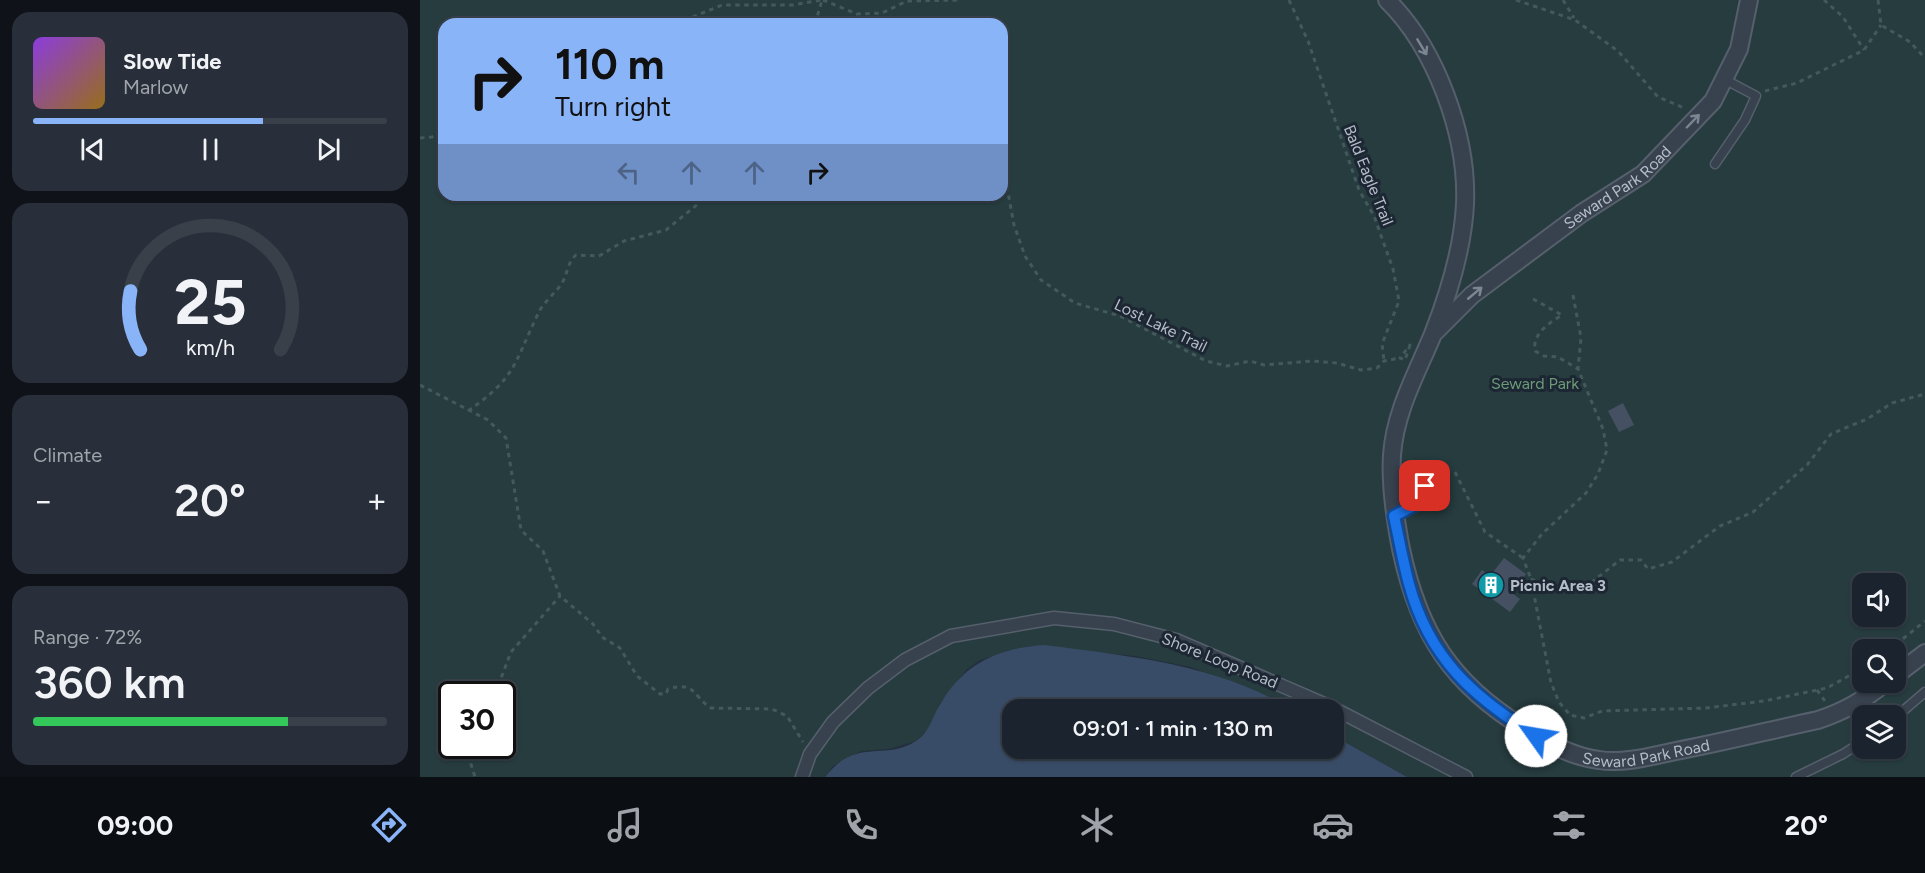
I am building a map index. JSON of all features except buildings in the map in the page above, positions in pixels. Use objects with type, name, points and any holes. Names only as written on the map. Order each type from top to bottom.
[{"type":"street","name":"Seward Park Road","points":[[1387,0],[1409,24],[1441,82],[1459,137],[1466,202],[1460,251],[1433,334],[1417,365],[1397,424],[1392,455],[1394,516],[1409,585],[1436,647],[1471,690],[1495,711],[1567,752],[1600,761],[1638,759],[1699,747],[1842,712],[1873,693]]},
{"type":"street","name":"Seward Park Road","points":[[1433,334],[1472,295],[1582,213],[1643,174],[1713,101],[1739,49],[1749,0]]},
{"type":"street","name":"Shore Loop Road","points":[[802,777],[810,754],[833,722],[868,688],[906,660],[951,636],[1054,618],[1114,624],[1176,640],[1331,707],[1466,777]]},
{"type":"street","points":[[1906,664],[1923,645]]},
{"type":"lane","points":[[1715,164],[1745,120],[1756,96],[1724,79]]},
{"type":"lane","points":[[1394,516],[1421,502],[1428,470]]},
{"type":"lane","points":[[1906,708],[1925,692]]},
{"type":"lane","points":[[1797,777],[1852,748]]},
{"type":"path","points":[[691,18],[722,6],[794,5],[822,0],[857,14],[882,13],[908,1],[959,0]]},
{"type":"path","points":[[817,18],[822,0]]},
{"type":"path","name":"Bald Eagle Trail","points":[[1289,0],[1308,41],[1359,190],[1374,216],[1393,268],[1399,301],[1382,344],[1384,361]]},
{"type":"path","points":[[1516,0],[1575,20],[1618,51],[1659,97],[1693,112],[1697,117]]},
{"type":"path","points":[[1563,0],[1575,20]]},
{"type":"path","points":[[1824,0],[1843,17],[1864,50]]},
{"type":"path","points":[[1756,96],[1797,82],[1864,50],[1881,25],[1878,0]]},
{"type":"path","points":[[1881,25],[1910,42],[1923,57]]},
{"type":"path","points":[[420,138],[438,134]]},
{"type":"path","name":"Lost Lake Trail","points":[[1008,191],[1014,225],[1026,256],[1041,280],[1075,303],[1120,316],[1206,361],[1227,366],[1250,361],[1264,365],[1312,361],[1337,363],[1361,370],[1377,368],[1384,361],[1400,358]]},
{"type":"path","points":[[468,411],[493,394],[507,379],[524,350],[537,314],[563,282],[569,261],[576,255],[599,256],[624,241],[666,230],[681,215],[701,201]]},
{"type":"path","points":[[1523,558],[1537,540],[1586,493],[1598,474],[1607,450],[1603,429],[1578,369],[1581,338],[1573,295]]},
{"type":"path","points":[[1533,299],[1562,315],[1540,332],[1534,345],[1535,351],[1544,356],[1558,357],[1578,369]]},
{"type":"path","points":[[420,385],[488,420],[506,438],[521,530],[543,551],[560,596],[593,624],[602,637],[620,648],[631,670],[660,694],[666,694],[668,689],[681,685],[687,686],[711,708],[772,709],[787,716],[810,754]]},
{"type":"path","points":[[1531,579],[1546,586],[1564,588],[1588,585],[1620,560],[1641,560],[1648,569],[1671,562],[1720,526],[1753,512],[1807,465],[1831,434],[1867,419],[1892,403],[1925,394]]},
{"type":"path","points":[[1455,472],[1485,532],[1523,558],[1531,579],[1551,683],[1558,702],[1570,716],[1584,718],[1602,711],[1706,708],[1764,701],[1827,688],[1852,674]]},
{"type":"path","points":[[500,681],[511,652],[560,596]]},
{"type":"path","points":[[1902,639],[1925,621]]},
{"type":"path","points":[[1913,630],[1923,645]]},
{"type":"path","points":[[471,759],[476,777]]},
{"type":"green space","name":"Seward Park","points":[[420,0],[1925,0],[1925,777],[1407,777],[1344,742],[1344,699],[1267,699],[1191,667],[1135,656],[1029,646],[980,660],[966,670],[939,705],[931,726],[916,741],[889,749],[861,751],[833,766],[825,777],[420,777]]},
{"type":"water","points":[[1044,645],[1171,664],[1233,682],[1272,699],[1002,699],[1002,759],[1344,759],[1344,742],[1407,777],[825,777],[848,757],[859,753],[893,750],[916,741],[928,728],[938,708],[960,677],[984,660],[1028,647]]},
{"type":"place","name":"Picnic Area 3","points":[[1491,585]]},
{"type":"route","points":[[1425,486],[1421,502],[1394,516],[1409,585],[1419,611],[1436,647],[1471,690],[1495,711],[1536,736]]}]
